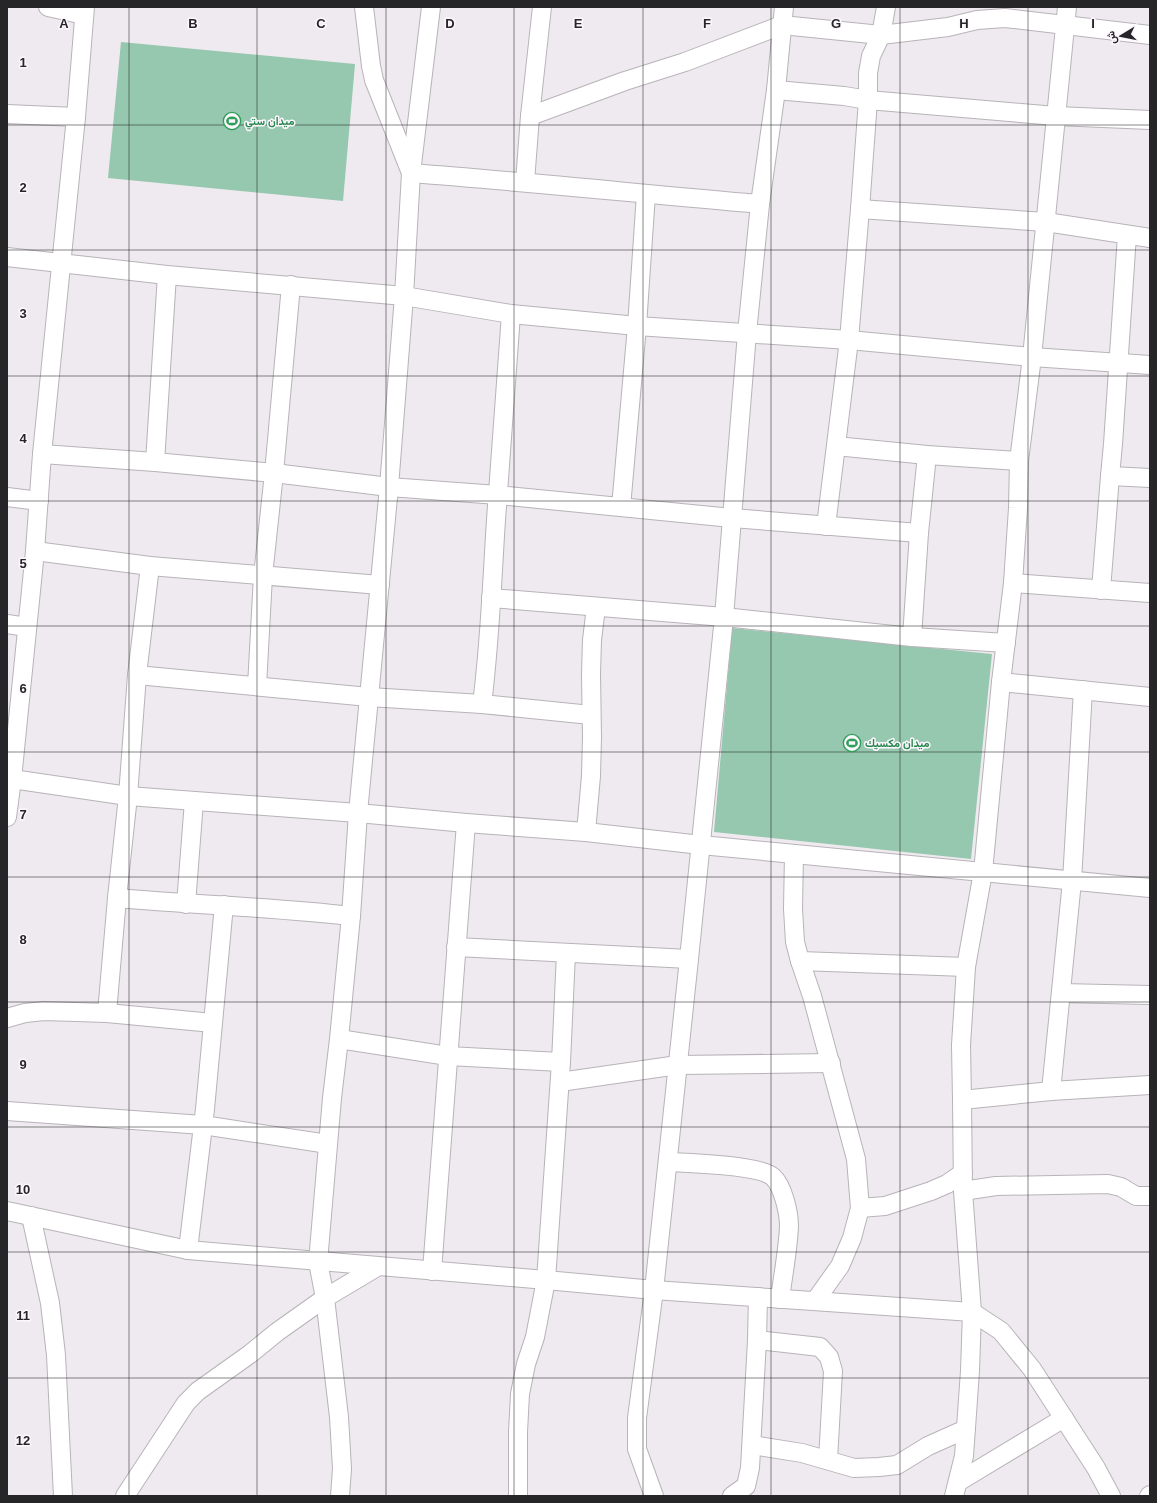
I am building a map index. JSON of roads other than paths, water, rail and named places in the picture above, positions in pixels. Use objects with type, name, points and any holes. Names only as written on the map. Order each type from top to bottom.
[{"type":"street","points":[[7,817],[35,551],[42,454],[76,117],[84,11],[48,7]]},
{"type":"street","points":[[364,7],[374,80],[412,173]]},
{"type":"street","points":[[340,1496],[342,1469],[339,1417],[325,1298],[318,1262],[332,1098],[351,916],[358,813],[380,585],[404,296],[412,173],[431,7]]},
{"type":"street","points":[[525,182],[530,116],[542,7]]},
{"type":"street","points":[[654,1496],[637,1448],[637,1418],[654,1290],[668,1162],[724,617],[747,333],[760,204],[776,90],[784,7]]},
{"type":"street","points":[[826,526],[849,340],[868,100],[868,73],[871,56],[881,35],[886,7]]},
{"type":"street","points":[[956,1489],[964,1456],[972,1312],[963,1182],[961,1045],[966,967],[983,872],[1012,583],[1018,508],[1019,461],[1032,357],[1067,7]]},
{"type":"street","points":[[530,116],[625,81],[685,62],[782,25],[881,35],[948,27],[977,20],[1005,18],[1150,35]]},
{"type":"street","points":[[776,90],[844,96],[868,100],[1056,116],[1150,120]]},
{"type":"street","points":[[7,114],[76,117]]},
{"type":"street","points":[[412,173],[760,204]]},
{"type":"street","points":[[620,507],[637,326],[646,194]]},
{"type":"street","points":[[860,209],[1046,222],[1150,238]]},
{"type":"street","points":[[1101,590],[1113,444],[1127,235]]},
{"type":"street","points":[[7,257],[167,275],[404,296],[511,314],[637,326],[849,340],[1032,357],[1150,365]]},
{"type":"street","points":[[155,462],[167,275]]},
{"type":"street","points":[[257,686],[263,576],[291,285]]},
{"type":"street","points":[[482,704],[488,660],[511,314]]},
{"type":"street","points":[[836,446],[928,455],[1019,461]]},
{"type":"street","points":[[42,454],[155,462],[274,473],[388,487],[498,495],[732,518],[919,533]]},
{"type":"street","points":[[912,637],[919,533],[928,455]]},
{"type":"street","points":[[1110,476],[1150,478]]},
{"type":"street","points":[[7,498],[39,501]]},
{"type":"street","points":[[35,551],[150,566],[380,585]]},
{"type":"street","points":[[107,1012],[138,675],[150,566]]},
{"type":"street","points":[[1012,583],[1150,593]]},
{"type":"street","points":[[491,598],[724,617],[912,637],[1006,643]]},
{"type":"street","points":[[586,832],[591,776],[591,667],[596,607]]},
{"type":"street","points":[[7,624],[27,627]]},
{"type":"street","points":[[138,675],[369,697],[482,704],[592,715]]},
{"type":"street","points":[[1001,682],[1150,697]]},
{"type":"street","points":[[1051,1091],[1072,880],[1083,690]]},
{"type":"street","points":[[12,779],[128,796],[586,832],[701,845],[1150,888]]},
{"type":"street","points":[[186,904],[194,801]]},
{"type":"street","points":[[432,1271],[466,823]]},
{"type":"street","points":[[794,854],[793,909],[795,935],[800,961],[812,996],[831,1063],[856,1159],[860,1208],[852,1238],[840,1266],[815,1301]]},
{"type":"street","points":[[117,898],[186,904],[294,909],[351,916]]},
{"type":"street","points":[[188,1250],[204,1125],[224,905]]},
{"type":"street","points":[[456,947],[689,959]]},
{"type":"street","points":[[518,1496],[518,1432],[520,1394],[526,1364],[535,1337],[546,1280],[560,1082],[566,953]]},
{"type":"street","points":[[800,961],[966,967]]},
{"type":"street","points":[[1061,993],[1150,995]]},
{"type":"street","points":[[7,1018],[25,1013],[44,1011],[107,1012],[213,1023]]},
{"type":"street","points":[[339,1039],[448,1056],[561,1062]]},
{"type":"street","points":[[560,1082],[678,1065],[831,1063]]},
{"type":"street","points":[[962,1100],[1051,1091],[1150,1085]]},
{"type":"street","points":[[7,1111],[204,1125],[328,1144]]},
{"type":"street","points":[[668,1162],[753,1169],[773,1176],[780,1188],[787,1207],[789,1224],[780,1299]]},
{"type":"street","points":[[860,1208],[885,1206],[931,1191],[947,1184],[963,1182],[996,1186],[1108,1184],[1121,1187],[1136,1196],[1150,1196]]},
{"type":"street","points":[[7,1211],[188,1250],[654,1290],[972,1312],[1001,1331],[1032,1370],[1096,1468],[1111,1496]]},
{"type":"street","points":[[31,1216],[50,1303],[56,1355],[63,1496]]},
{"type":"street","points":[[125,1496],[186,1403],[198,1391],[325,1298],[378,1267]]},
{"type":"street","points":[[732,1496],[746,1486],[750,1468],[758,1297]]},
{"type":"street","points":[[757,1340],[820,1347],[829,1357],[833,1371],[828,1460]]},
{"type":"street","points":[[956,1489],[1064,1418]]},
{"type":"street","points":[[752,1445],[802,1453],[854,1468],[879,1467],[897,1465],[928,1446],[966,1429]]},
{"type":"place","name":"ميدان ستي","points":[[232,121]]},
{"type":"place","name":"ميدان مكسيك","points":[[852,743]]}]
